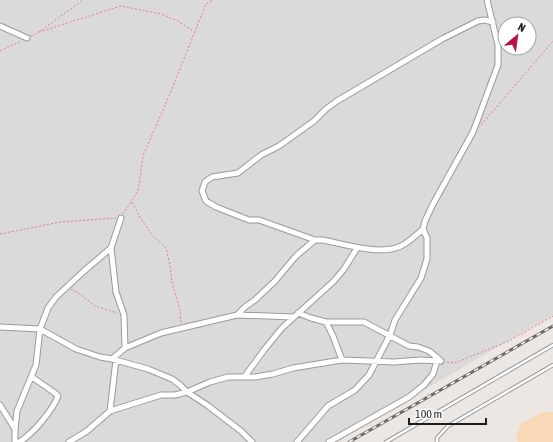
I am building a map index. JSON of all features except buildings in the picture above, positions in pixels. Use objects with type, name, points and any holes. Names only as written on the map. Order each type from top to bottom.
[{"type":"street","points":[[487,0],[493,22],[498,45],[498,65],[473,132],[432,204],[423,229],[400,247],[372,250],[323,240],[315,240],[269,223],[259,220],[249,220],[216,208],[206,201],[202,191],[205,182],[212,177],[238,173],[260,155],[279,146],[314,121],[337,101],[442,39],[478,21],[484,20],[493,22]]},
{"type":"street","points":[[0,26],[28,38]]},
{"type":"street","points":[[121,218],[111,248],[116,292],[124,315],[125,348]]},
{"type":"street","points":[[297,442],[328,406],[355,390],[365,380],[390,335],[395,320],[421,278],[427,259],[427,238],[423,229]]},
{"type":"street","points":[[237,315],[275,281],[296,256],[315,240]]},
{"type":"street","points":[[15,442],[17,411],[32,377],[38,354],[40,329],[48,308],[56,297],[111,248]]},
{"type":"street","points":[[245,376],[274,336],[334,281],[344,269],[357,248]]},
{"type":"street","points":[[110,411],[114,359],[125,348],[181,328],[237,315],[296,315],[326,322],[364,322],[409,346],[418,347],[429,352],[439,361]]},
{"type":"street","points":[[326,322],[334,336],[342,360]]},
{"type":"street","points":[[0,327],[40,329],[76,349],[100,357],[114,359],[148,369],[180,385],[187,392],[228,421],[252,442]]},
{"type":"street","points":[[69,442],[87,431],[110,411],[153,397],[187,392],[210,382],[228,377],[255,377],[299,367],[342,360],[439,361]]},
{"type":"street","points":[[329,442],[409,397],[424,385],[433,374],[439,361]]},
{"type":"street","points":[[19,442],[24,439],[51,408],[58,396],[32,377]]},
{"type":"street","points":[[0,405],[15,429]]},
{"type":"lane","points":[[386,442],[553,345]]},
{"type":"lane","points":[[436,442],[437,438],[448,426],[553,365]]},
{"type":"path","points":[[0,51],[39,32],[83,0]]},
{"type":"path","points":[[205,0],[206,4]]},
{"type":"path","points":[[0,234],[60,222],[121,218],[138,191],[143,156],[206,4],[212,0]]},
{"type":"path","points":[[39,32],[121,6],[161,14],[178,21],[194,32]]},
{"type":"path","points":[[473,132],[482,125],[553,41]]},
{"type":"path","points":[[132,201],[141,219],[153,236],[166,248],[172,283],[180,310],[181,328]]},
{"type":"path","points":[[67,287],[80,294],[95,306],[124,315]]},
{"type":"path","points":[[439,361],[455,363],[509,341],[553,316]]},
{"type":"shaded area","points":[[0,0],[553,0],[553,315],[334,442],[0,442]]},
{"type":"sand","points":[[543,412],[553,412],[553,442],[518,442],[516,438],[520,424]]},
{"type":"railway","points":[[349,442],[553,326]]}]
